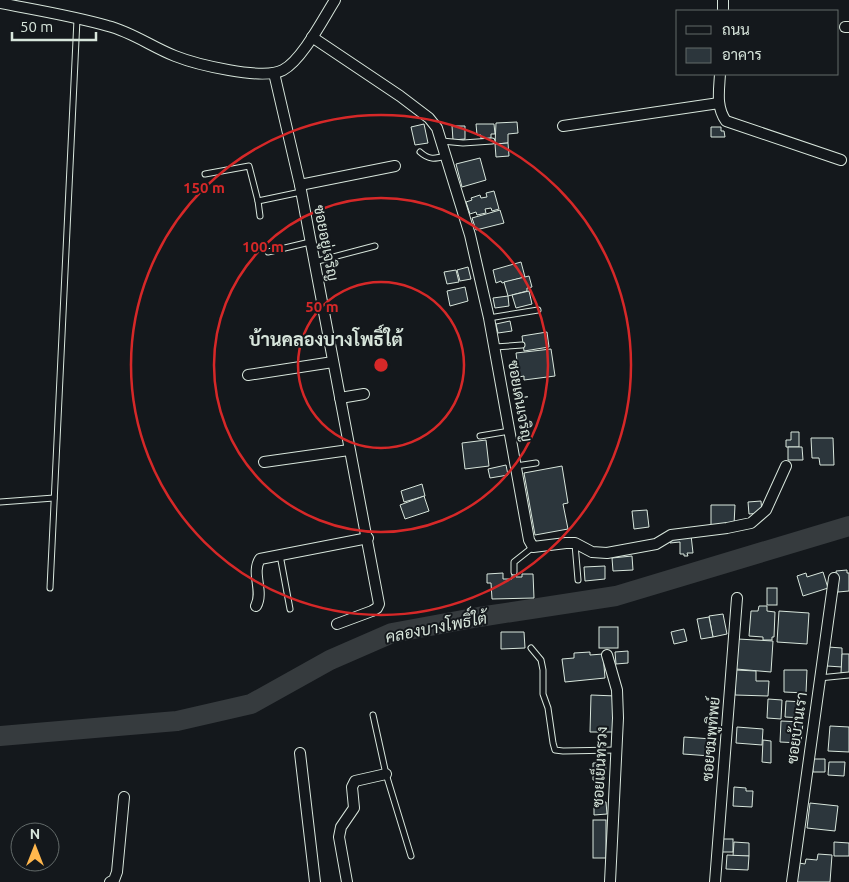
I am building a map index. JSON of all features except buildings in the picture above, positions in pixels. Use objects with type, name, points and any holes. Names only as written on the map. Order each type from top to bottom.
[{"type":"street","points":[[0,3],[111,26],[175,56],[201,64],[236,71],[274,73],[283,70],[294,62],[335,0]]},
{"type":"street","name":"ซอยเด่นเจริญ","points":[[312,37],[400,96],[429,118],[437,128],[470,235],[490,318],[530,540],[534,547]]},
{"type":"street","name":"ซอยอยู่เจริญ","points":[[274,73],[300,189],[349,450],[368,538],[379,604],[378,608],[372,611],[337,624]]},
{"type":"street","points":[[720,75],[719,102],[721,113],[726,121],[841,160]]},
{"type":"street","points":[[563,126],[719,102]]},
{"type":"street","points":[[300,189],[395,166]]},
{"type":"street","points":[[248,375],[332,362]]},
{"type":"street","points":[[340,398],[364,394]]},
{"type":"street","points":[[264,462],[349,450]]},
{"type":"street","points":[[534,547],[575,543],[592,552],[607,553],[656,544],[671,535],[751,523],[766,510],[786,466]]},
{"type":"street","points":[[256,606],[260,595],[257,563],[260,558],[368,538]]},
{"type":"street","name":"ซอยบ้านเรา","points":[[792,882],[834,578]]},
{"type":"street","name":"ซอยชมพูทิพย์","points":[[715,882],[738,598]]},
{"type":"street","name":"ซอยเย็นทรวง","points":[[607,655],[617,690],[610,882]]},
{"type":"street","points":[[300,752],[315,882]]},
{"type":"street","points":[[347,882],[339,837],[341,827],[354,808],[352,787],[355,781],[386,774]]},
{"type":"street","points":[[110,882],[114,880],[117,872],[124,797]]},
{"type":"lane","points":[[50,588],[77,18]]},
{"type":"lane","points":[[442,141],[463,143],[492,141]]},
{"type":"lane","points":[[420,152],[427,158],[432,159],[446,156]]},
{"type":"lane","points":[[205,174],[249,166],[260,216]]},
{"type":"lane","points":[[258,201],[300,189]]},
{"type":"lane","points":[[268,252],[310,242]]},
{"type":"lane","points":[[314,262],[375,246]]},
{"type":"lane","points":[[490,318],[538,310]]},
{"type":"lane","points":[[495,347],[522,345]]},
{"type":"lane","points":[[480,436],[510,431]]},
{"type":"lane","points":[[516,466],[536,463]]},
{"type":"lane","points":[[0,502],[54,498]]},
{"type":"lane","points":[[575,543],[578,580]]},
{"type":"lane","points":[[514,572],[514,562],[534,547]]},
{"type":"lane","points":[[280,555],[290,609]]},
{"type":"lane","points":[[531,648],[541,660],[543,694],[548,708],[553,743],[556,750],[616,750]]},
{"type":"lane","points":[[819,678],[849,675]]},
{"type":"lane","points":[[374,715],[386,774],[411,856]]},
{"type":"waterway","name":"คลองบางโพธิ์ใต้","points":[[0,736],[177,721],[251,704],[330,660],[392,633],[479,617],[616,596],[849,526]]},
{"type":"district","name":"บ้านคลองบางโพธิ์ใต้","points":[[326,340]]}]
